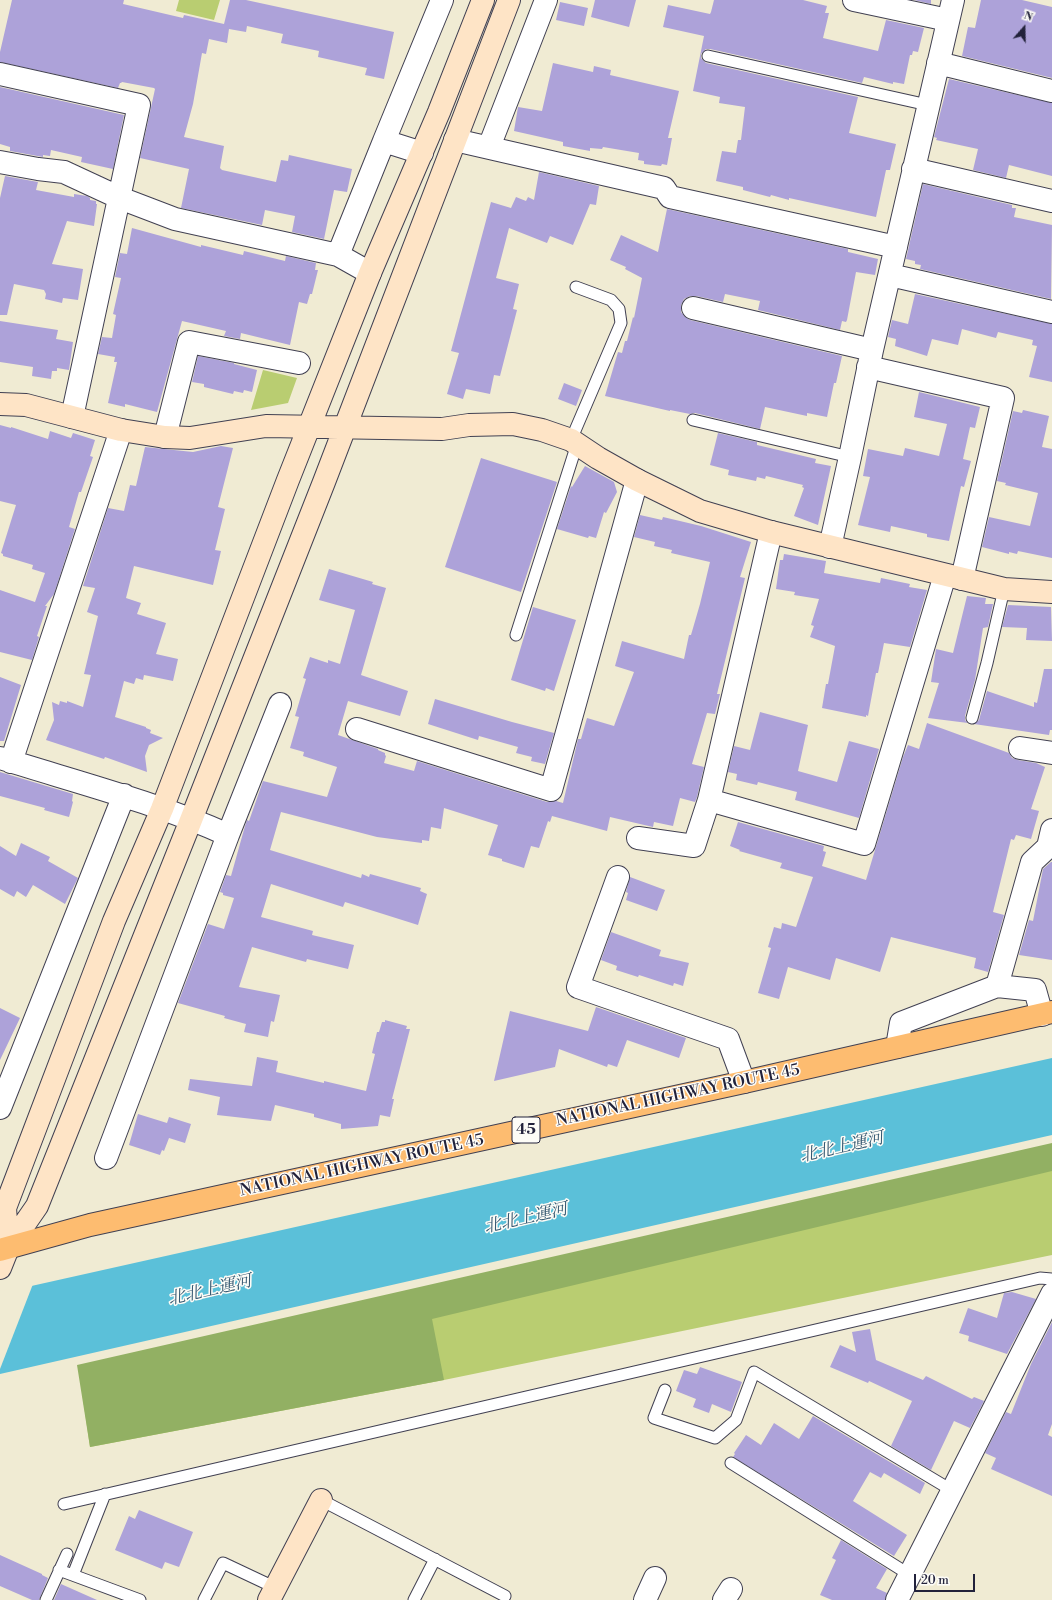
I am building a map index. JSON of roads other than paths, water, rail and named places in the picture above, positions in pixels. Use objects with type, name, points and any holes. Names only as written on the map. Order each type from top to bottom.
[{"type":"highway","name":"NATIONAL HIGHWAY ROUTE 45","points":[[4,1249],[90,1225],[1047,1014]]},
{"type":"street","points":[[338,255],[442,0]]},
{"type":"street","points":[[0,1268],[4,1249],[5,1208],[114,921],[162,809],[309,426],[370,273],[422,153],[483,0]]},
{"type":"street","points":[[4,1249],[37,1206],[324,482],[344,426],[509,0]]},
{"type":"street","points":[[489,147],[546,0]]},
{"type":"street","points":[[830,546],[870,359],[951,10],[854,0]]},
{"type":"street","points":[[938,63],[1052,90]]},
{"type":"street","points":[[0,74],[139,105],[72,417]]},
{"type":"street","points":[[455,140],[664,188],[670,197],[896,247]]},
{"type":"street","points":[[384,141],[422,153]]},
{"type":"street","points":[[0,162],[64,172],[120,198],[175,219],[338,255],[370,273]]},
{"type":"street","points":[[913,169],[1052,201]]},
{"type":"street","points":[[890,275],[1052,312]]},
{"type":"street","points":[[693,308],[1003,398],[954,577],[864,844],[709,800]]},
{"type":"street","points":[[165,437],[189,342],[299,363]]},
{"type":"street","points":[[0,404],[26,405],[121,430],[165,437],[190,438],[266,426],[344,426],[442,429],[469,425],[513,424],[542,430],[574,442],[598,458],[637,480],[700,511],[771,532],[1004,589],[1052,592]]},
{"type":"street","points":[[121,430],[5,760],[124,795],[228,835]]},
{"type":"street","points":[[357,729],[551,790],[637,480]]},
{"type":"street","points":[[638,838],[694,846],[709,800],[771,532]]},
{"type":"street","points":[[106,1158],[228,835],[280,704]]},
{"type":"street","points":[[1020,748],[1052,753]]},
{"type":"street","points":[[0,1108],[124,795]]},
{"type":"street","points":[[997,986],[1032,862],[1048,847],[1052,830]]},
{"type":"street","points":[[618,877],[578,987],[728,1039],[744,1082]]},
{"type":"street","points":[[897,1047],[901,1023],[997,986],[1036,990],[1047,1014]]},
{"type":"street","points":[[897,1600],[1052,1294]]},
{"type":"street","points":[[272,1594],[321,1500]]},
{"type":"street","points":[[645,1600],[655,1578]]},
{"type":"lane","points":[[708,56],[928,105]]},
{"type":"lane","points":[[516,635],[574,442],[621,323],[619,309],[610,300],[576,287]]},
{"type":"lane","points":[[693,420],[850,457]]},
{"type":"lane","points":[[972,718],[987,663],[1004,589]]},
{"type":"lane","points":[[64,1504],[1040,1278],[1052,1279]]},
{"type":"lane","points":[[665,1390],[654,1418],[715,1438],[736,1420],[754,1372],[953,1491]]},
{"type":"lane","points":[[731,1463],[910,1576]]},
{"type":"lane","points":[[73,1575],[105,1494]]},
{"type":"lane","points":[[321,1500],[506,1596]]},
{"type":"lane","points":[[46,1600],[67,1554]]},
{"type":"lane","points":[[414,1600],[435,1559]]},
{"type":"lane","points":[[204,1600],[223,1563],[272,1594]]},
{"type":"lane","points":[[59,1570],[140,1600]]},
{"type":"water","name":"北北上運河","points":[[1052,1058],[1052,1135],[0,1374],[0,1293]]}]
